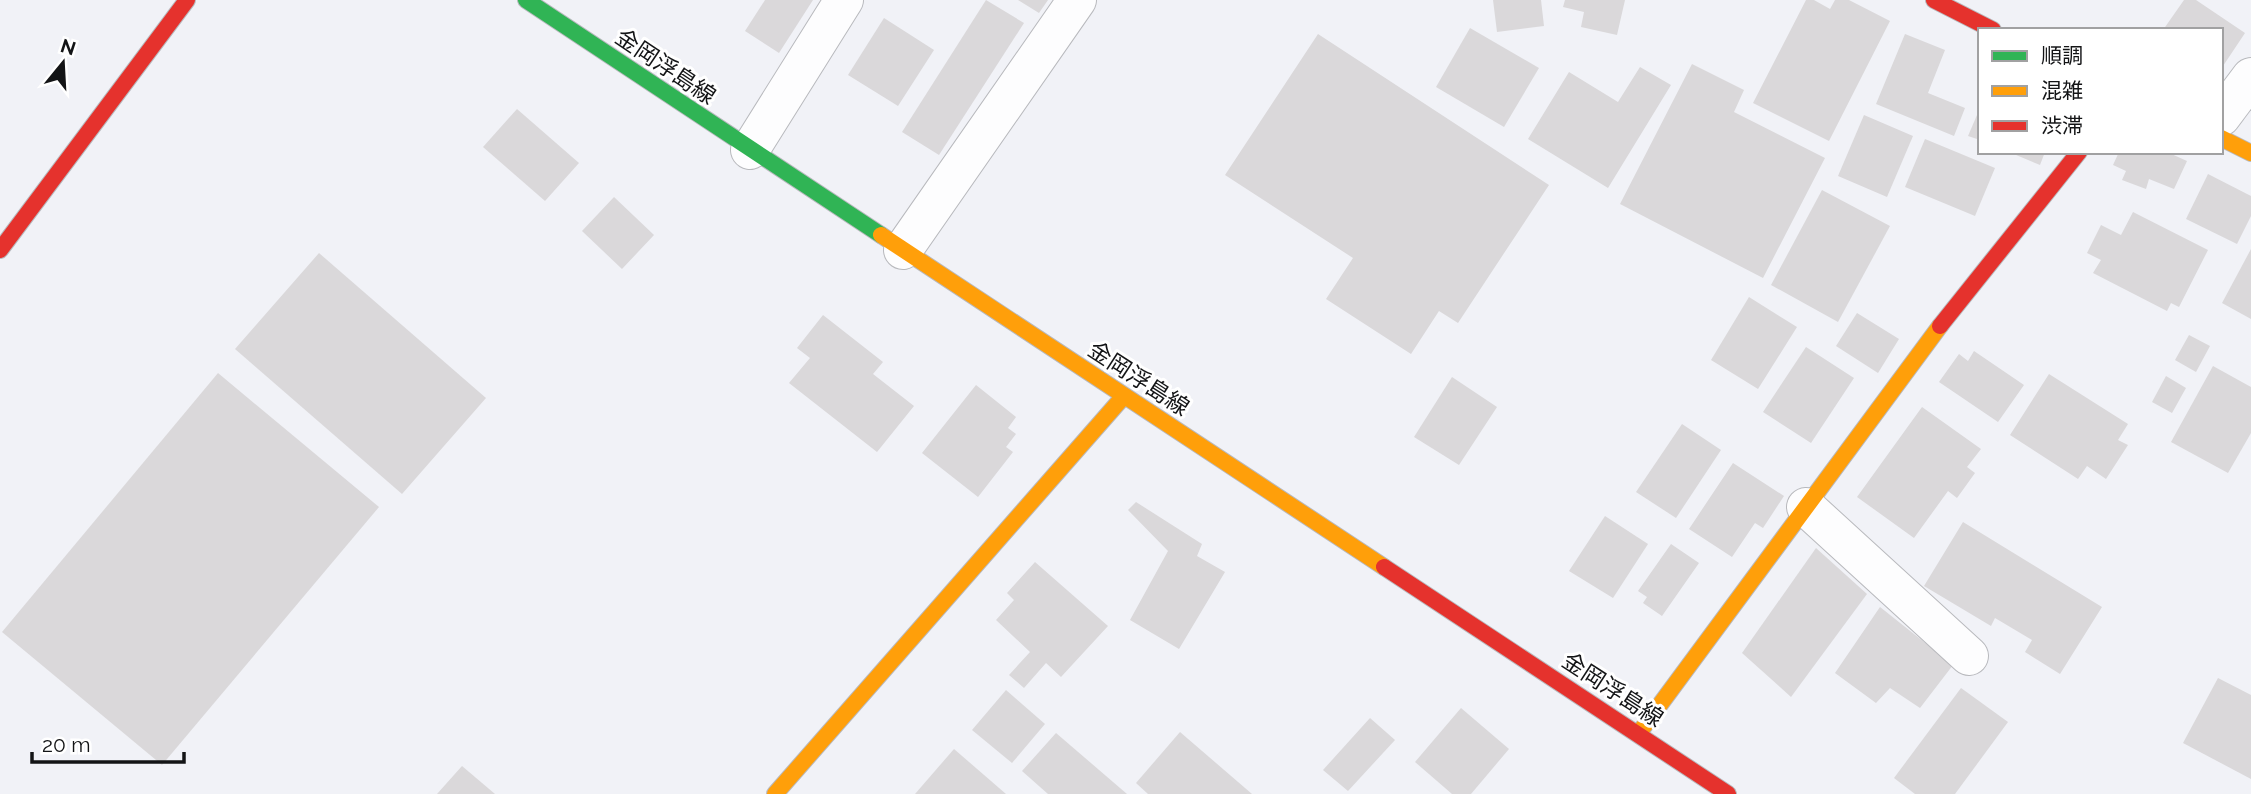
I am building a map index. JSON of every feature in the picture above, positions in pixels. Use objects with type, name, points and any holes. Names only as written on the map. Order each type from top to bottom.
[{"type":"street","points":[[0,250],[187,0]]},
{"type":"street","name":"金岡浮島線","points":[[526,0],[1728,794]]},
{"type":"street","points":[[750,149],[844,0]]},
{"type":"street","points":[[903,250],[1077,0]]},
{"type":"street","points":[[1934,0],[1989,28]]},
{"type":"street","points":[[2223,114],[2251,77]]},
{"type":"street","points":[[2223,139],[2251,153]]},
{"type":"street","points":[[1639,733],[1965,292],[2077,154]]},
{"type":"street","points":[[775,794],[1124,396]]},
{"type":"street","points":[[1807,507],[1969,656]]},
{"type":"building","points":[[765,0],[813,0],[779,53],[745,31]]},
{"type":"building","points":[[986,0],[1024,23],[939,155],[902,132]]},
{"type":"building","points":[[1018,0],[1048,0],[1039,13]]},
{"type":"building","points":[[1493,0],[1541,0],[1544,26],[1497,32]]},
{"type":"building","points":[[1565,0],[1625,0],[1617,35],[1581,27],[1584,12],[1563,7]]},
{"type":"building","points":[[1806,0],[1814,0],[1830,9],[1835,0],[1849,0],[1890,21],[1829,141],[1753,103]]},
{"type":"building","points":[[2184,0],[2196,0],[2245,33],[2223,66],[2223,28],[2164,28]]},
{"type":"building","points":[[884,18],[934,50],[898,106],[848,75]]},
{"type":"building","points":[[1470,28],[1539,68],[1504,127],[1436,87]]},
{"type":"building","points":[[1318,34],[1549,185],[1458,323],[1439,311],[1411,354],[1326,299],[1353,258],[1225,175]]},
{"type":"building","points":[[1905,34],[1945,50],[1928,93],[1965,108],[1954,136],[1876,104]]},
{"type":"building","points":[[1692,64],[1744,90],[1734,112],[1825,158],[1763,278],[1620,204]]},
{"type":"building","points":[[1640,67],[1671,85],[1608,188],[1528,139],[1569,72],[1618,102]]},
{"type":"building","points":[[517,109],[579,163],[545,201],[483,147]]},
{"type":"building","points":[[1978,113],[1978,139],[1968,136]]},
{"type":"building","points":[[1864,115],[1913,136],[1887,197],[1838,176]]},
{"type":"building","points":[[1925,139],[1995,168],[1975,216],[1905,187]]},
{"type":"building","points":[[2014,154],[2044,154],[2040,165]]},
{"type":"building","points":[[2118,154],[2171,154],[2187,161],[2174,189],[2149,179],[2146,189],[2122,180],[2126,171],[2113,165]]},
{"type":"building","points":[[2208,174],[2251,196],[2251,216],[2237,244],[2186,219]]},
{"type":"building","points":[[1822,190],[1890,226],[1838,322],[1771,285]]},
{"type":"building","points":[[614,197],[654,235],[622,269],[582,231]]},
{"type":"building","points":[[2133,212],[2208,250],[2179,307],[2171,303],[2167,311],[2093,273],[2101,260],[2087,253],[2101,225],[2121,235]]},
{"type":"building","points":[[2251,249],[2251,319],[2222,303]]},
{"type":"building","points":[[319,253],[486,398],[402,494],[235,349]]},
{"type":"building","points":[[1749,297],[1797,327],[1758,389],[1711,360]]},
{"type":"building","points":[[1857,313],[1899,339],[1878,373],[1836,346]]},
{"type":"building","points":[[823,315],[883,362],[873,374],[914,406],[877,452],[789,383],[810,358],[797,348]]},
{"type":"building","points":[[2189,335],[2210,346],[2196,372],[2175,360]]},
{"type":"building","points":[[1806,347],[1854,378],[1811,443],[1763,412]]},
{"type":"building","points":[[1974,351],[2024,385],[1998,422],[1939,382],[1959,354],[1968,361]]},
{"type":"building","points":[[2213,366],[2251,387],[2251,433],[2228,473],[2171,442]]},
{"type":"building","points":[[218,373],[379,507],[162,765],[2,632]]},
{"type":"building","points":[[2049,374],[2128,424],[2118,440],[2128,445],[2106,479],[2087,466],[2078,479],[2010,435]]},
{"type":"building","points":[[2166,376],[2186,388],[2172,413],[2152,402]]},
{"type":"building","points":[[1452,377],[1497,407],[1459,465],[1414,437]]},
{"type":"building","points":[[976,385],[1016,417],[1008,428],[1016,434],[1006,447],[1013,452],[978,497],[922,453]]},
{"type":"building","points":[[1922,407],[1981,449],[1967,467],[1975,473],[1957,498],[1948,491],[1914,538],[1857,497]]},
{"type":"building","points":[[1682,424],[1721,450],[1676,518],[1636,492]]},
{"type":"building","points":[[1733,463],[1784,496],[1763,528],[1755,523],[1732,557],[1689,529]]},
{"type":"building","points":[[1136,502],[1202,544],[1197,556],[1225,572],[1179,649],[1130,620],[1168,551],[1128,510]]},
{"type":"building","points":[[1605,516],[1648,544],[1613,598],[1569,571]]},
{"type":"building","points":[[1963,522],[2102,607],[2060,674],[2025,652],[2032,640],[1995,618],[1991,626],[1924,586]]},
{"type":"building","points":[[1671,544],[1699,563],[1662,616],[1643,603],[1647,597],[1638,591]]},
{"type":"building","points":[[1816,548],[1867,594],[1791,697],[1742,653]]},
{"type":"building","points":[[1035,562],[1108,626],[1061,677],[1046,663],[1024,688],[1009,675],[1030,652],[996,620],[1014,600],[1007,593]]},
{"type":"building","points":[[1880,607],[1953,665],[1920,708],[1890,688],[1876,703],[1835,673]]},
{"type":"building","points":[[2218,678],[2251,695],[2251,779],[2183,743]]},
{"type":"building","points":[[1961,688],[2008,722],[1955,794],[1915,794],[1894,778]]},
{"type":"building","points":[[1006,690],[1045,724],[1012,763],[972,730]]},
{"type":"building","points":[[1461,708],[1509,749],[1471,794],[1452,794],[1415,762]]},
{"type":"building","points":[[1370,718],[1395,740],[1348,791],[1323,770]]},
{"type":"building","points":[[1180,732],[1252,794],[1148,794],[1136,783]]},
{"type":"building","points":[[1056,733],[1127,794],[1048,794],[1022,771]]},
{"type":"building","points":[[954,749],[1006,794],[915,794]]},
{"type":"building","points":[[462,766],[495,794],[437,794]]},
{"type":"traffic: fast","points":[[526,0],[881,235]]},
{"type":"traffic: slow","points":[[2223,139],[2251,153]]},
{"type":"traffic: slow","points":[[881,235],[1384,567]]},
{"type":"traffic: slow","points":[[1639,733],[1940,326]]},
{"type":"traffic: slow","points":[[775,794],[1124,396]]},
{"type":"traffic: jam","points":[[0,250],[187,0]]},
{"type":"traffic: jam","points":[[1934,0],[1989,28]]},
{"type":"traffic: jam","points":[[1940,326],[2077,154]]},
{"type":"traffic: jam","points":[[1384,567],[1728,794]]}]
